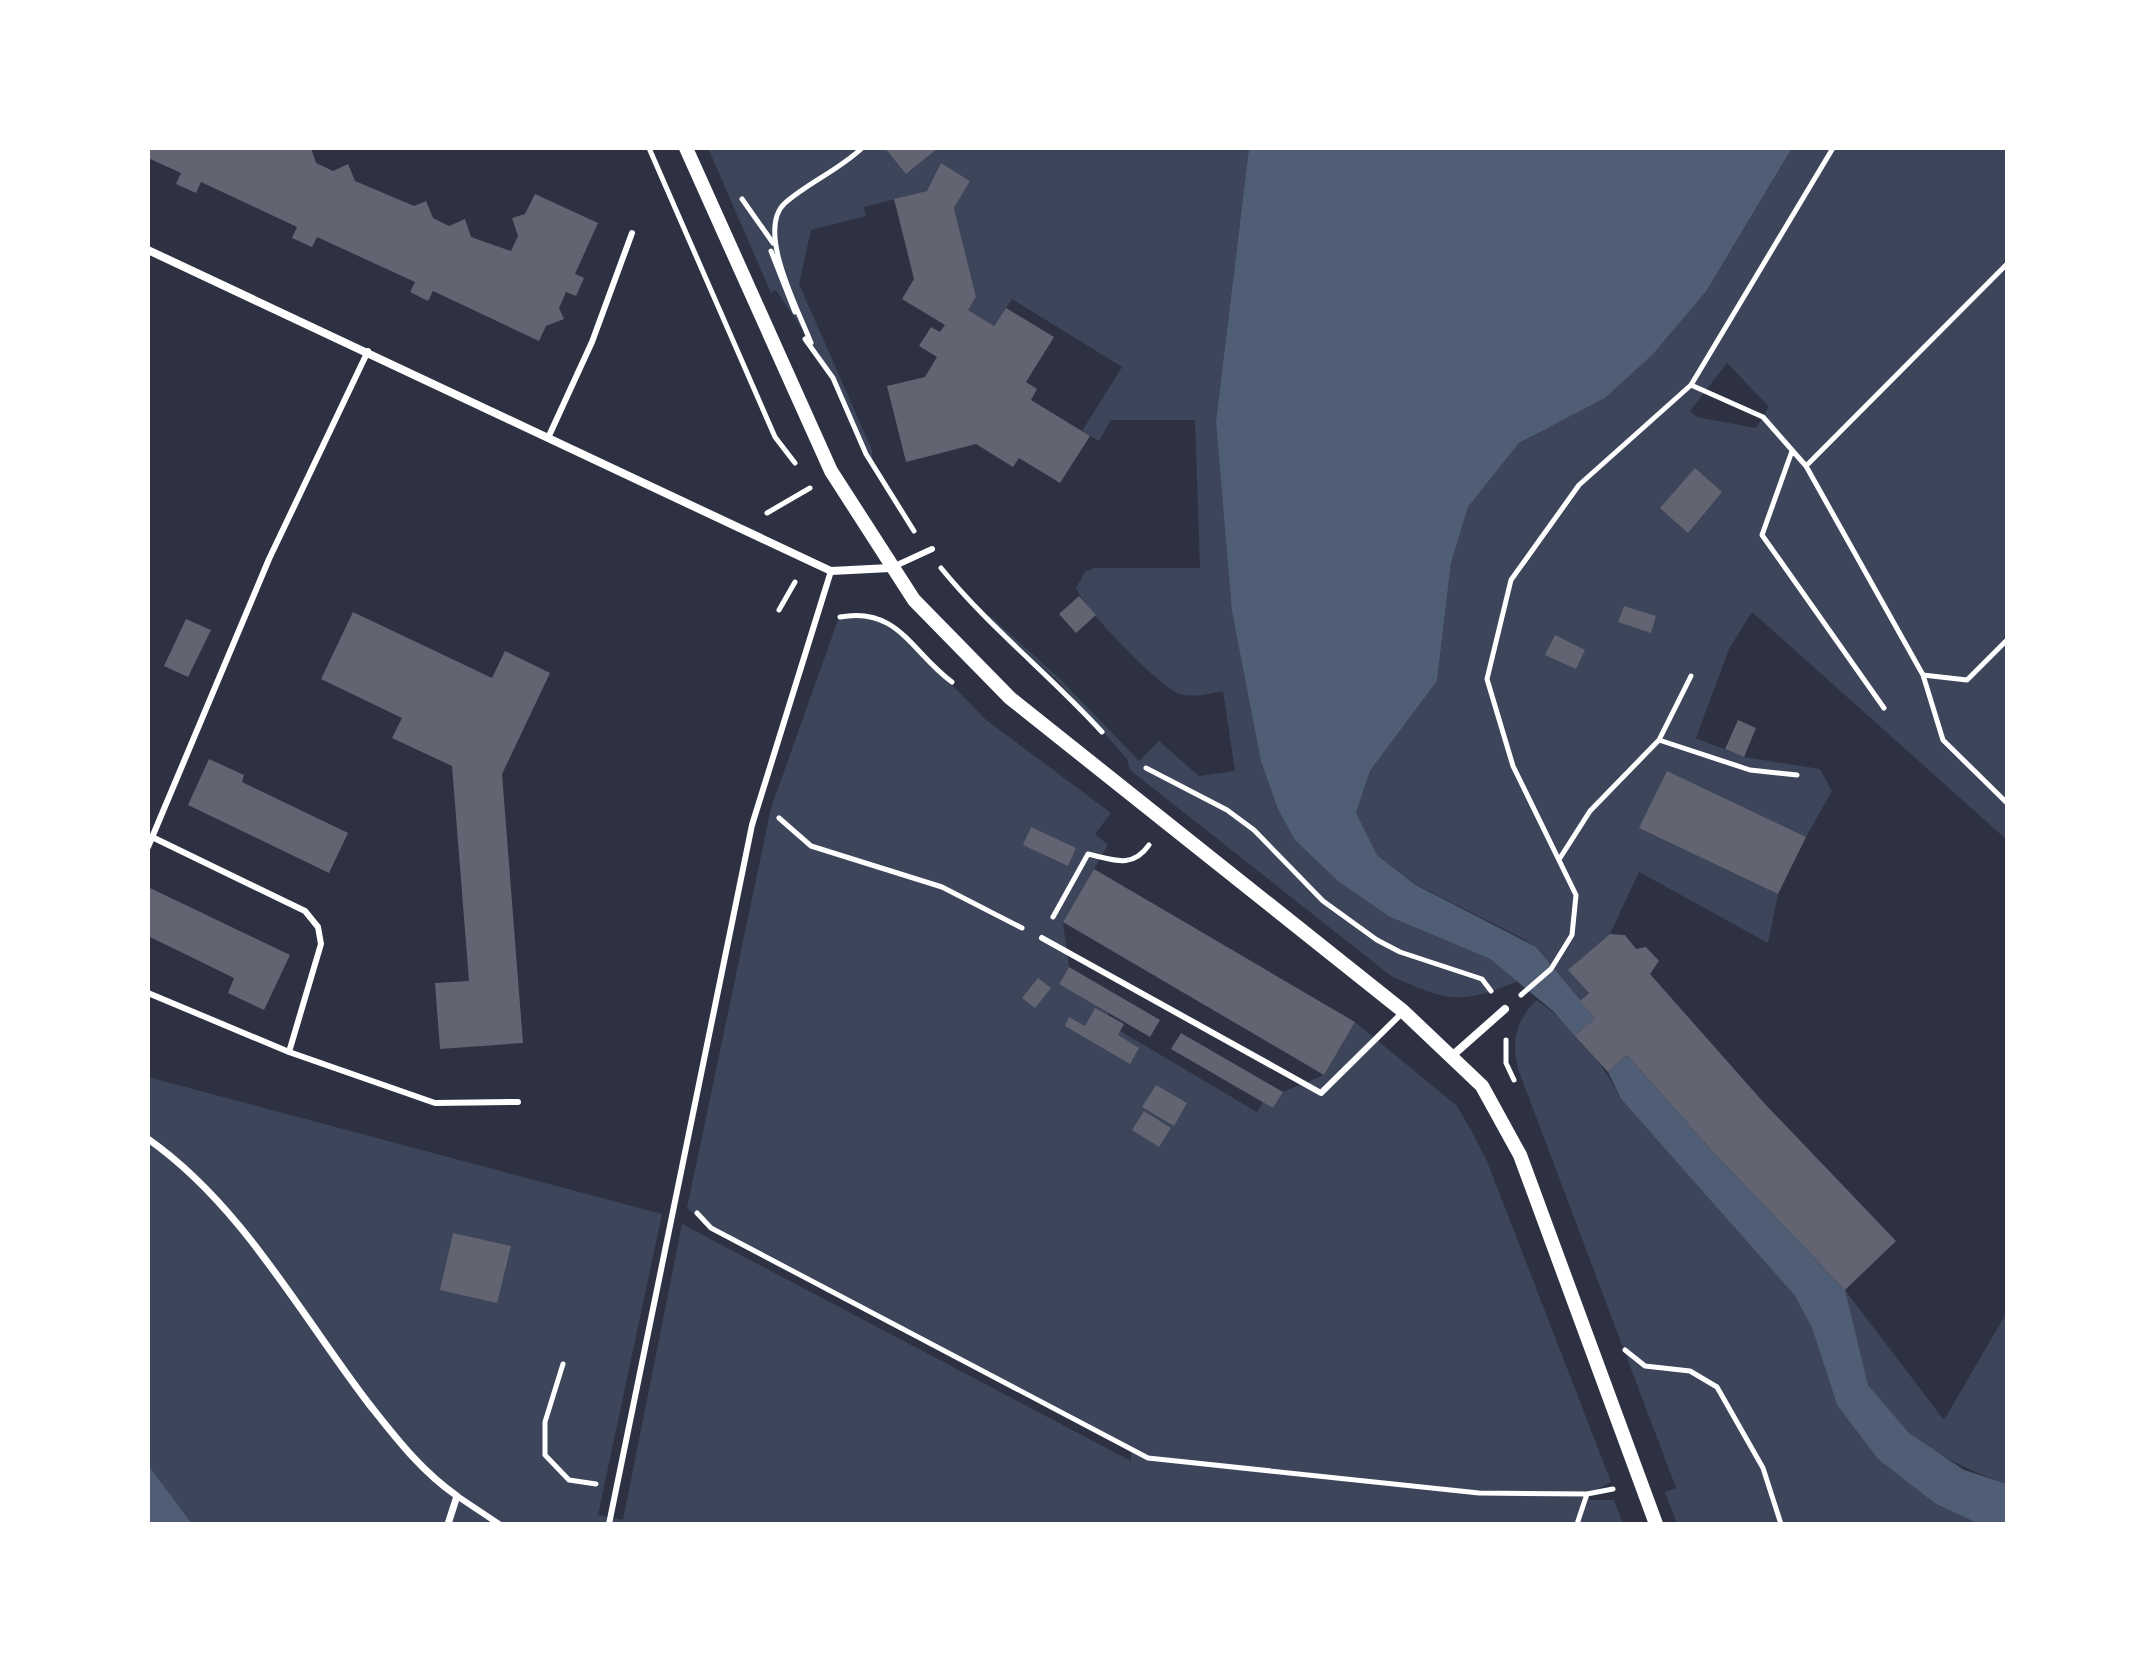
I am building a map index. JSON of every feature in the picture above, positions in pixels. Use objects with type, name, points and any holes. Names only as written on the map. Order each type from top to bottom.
[{"type":"street","points":[[686,148],[831,471],[890,568],[942,632],[1010,698],[1403,1011],[1453,1055],[1482,1086],[1520,1155],[1656,1524]]},
{"type":"street","points":[[148,250],[368,351],[738,530],[831,571],[890,568]]},
{"type":"street","points":[[1453,1055],[1505,1009]]},
{"type":"street","points":[[148,1139],[199,1181],[236,1222],[396,1438],[432,1478],[457,1496],[448,1524]]},
{"type":"lane","points":[[548,438],[592,342],[632,233]]},
{"type":"lane","points":[[148,847],[269,559],[368,351]]},
{"type":"lane","points":[[890,568],[932,549]]},
{"type":"lane","points":[[609,1521],[752,825],[831,571]]},
{"type":"lane","points":[[152,837],[305,911],[318,927],[321,944],[289,1052]]},
{"type":"lane","points":[[1042,938],[1321,1093],[1403,1011]]},
{"type":"lane","points":[[148,993],[289,1052],[435,1103],[518,1102]]},
{"type":"lane","points":[[457,1496],[499,1524]]},
{"type":"path","points":[[649,148],[775,437],[801,468]]},
{"type":"path","points":[[795,312],[772,248],[774,222],[783,205],[847,162],[862,148]]},
{"type":"path","points":[[1527,990],[1551,969],[1572,935],[1576,895],[1513,766],[1487,679],[1511,580],[1579,485],[1691,385],[1833,148]]},
{"type":"path","points":[[736,189],[772,248],[814,352]]},
{"type":"path","points":[[1806,466],[2007,264]]},
{"type":"path","points":[[1691,385],[1763,417],[1806,466],[1923,675],[1943,740],[2007,803]]},
{"type":"path","points":[[1792,451],[1762,535],[1884,708]]},
{"type":"path","points":[[738,530],[812,486],[812,477]]},
{"type":"path","points":[[779,610],[795,582]]},
{"type":"path","points":[[1923,675],[1967,680],[2007,640]]},
{"type":"path","points":[[1560,858],[1590,811],[1659,740],[1691,676]]},
{"type":"path","points":[[1659,740],[1750,770],[1797,775]]},
{"type":"path","points":[[1140,765],[1227,810],[1254,830],[1323,901],[1377,940],[1400,952],[1482,979],[1505,1009]]},
{"type":"path","points":[[761,795],[784,825],[811,846],[942,887],[1042,938],[1088,854],[1125,863],[1141,856],[1166,823]]},
{"type":"path","points":[[675,1202],[695,1212],[711,1228],[1140,1456],[1479,1493],[1587,1494],[1617,1488]]},
{"type":"path","points":[[1625,1350],[1645,1366],[1690,1371],[1717,1387],[1763,1468],[1781,1524]]},
{"type":"path","points":[[563,1364],[545,1422],[545,1455],[569,1480],[617,1487]]},
{"type":"path","points":[[1577,1524],[1587,1494]]},
{"type":"shaded area","points":[[708,148],[1249,148],[1216,421],[1390,917],[1490,959],[1519,981],[1482,994],[1455,997],[1427,991],[1391,976],[1130,770],[1127,759],[1059,682],[987,617],[989,615],[1061,680],[1139,761],[1159,741],[1199,776],[1235,771],[1223,691],[1191,696],[1170,688],[1107,629],[1076,588],[1085,572],[1094,568],[1200,568],[1195,420],[1111,420],[1099,441],[1082,431],[1122,367],[1012,299],[994,326],[968,310],[976,297],[954,208],[970,181],[941,163],[927,191],[864,207],[866,216],[811,230],[799,284],[872,450],[873,463],[834,376],[776,290],[771,293]]},
{"type":"shaded area","points":[[1249,148],[1792,148],[1707,290],[1653,354],[1605,398],[1519,443],[1468,507],[1451,563],[1437,681],[1370,771],[1356,813],[1377,855],[1416,885],[1536,947],[1595,1018],[1575,1036],[1553,1011],[1490,959],[1390,917],[1338,881],[1295,840],[1278,809],[1261,761],[1232,611],[1216,421]]},
{"type":"shaded area","points":[[1792,148],[2007,148],[2007,840],[1752,612],[1729,649],[1696,738],[1744,757],[1820,769],[1832,791],[1806,837],[1640,828],[1778,894],[1768,943],[1639,872],[1610,934],[1569,970],[1589,993],[1580,1001],[1535,947],[1524,939],[1417,885],[1377,855],[1356,813],[1370,771],[1437,681],[1451,563],[1468,507],[1519,443],[1605,398],[1707,290]],"holes":[[[1727,363],[1769,407],[1756,428],[1697,417],[1690,411]]]},
{"type":"shaded area","points":[[858,613],[875,615],[899,630],[985,719],[1111,813],[1095,834],[1108,845],[1063,922],[1069,967],[1059,983],[1109,1013],[1105,1022],[1257,1112],[1263,1102],[1273,1108],[1283,1092],[1324,1075],[1355,1022],[1457,1106],[1487,1161],[1611,1482],[1587,1495],[1590,1500],[1614,1500],[1623,1524],[148,1524],[148,1077],[662,1214],[598,1515],[623,1520],[682,1224],[1131,1461],[1131,1451],[711,1228],[687,1208],[771,808],[839,617]]},
{"type":"shaded area","points":[[1536,1000],[1584,1044],[1621,1099],[1795,1296],[1812,1328],[1837,1405],[1936,1504],[1979,1524],[1677,1524],[1665,1492],[1676,1488],[1518,1069],[1515,1049],[1517,1032]]},
{"type":"shaded area","points":[[1627,1055],[1713,1152],[1845,1290],[1868,1385],[1909,1433],[1964,1470],[2007,1484],[2007,1524],[1979,1524],[1936,1504],[1878,1459],[1837,1405],[1812,1328],[1795,1296],[1621,1099],[1608,1072]]},
{"type":"shaded area","points":[[1845,1290],[1944,1420],[2007,1312],[2007,1484],[1948,1459],[1929,1447],[1912,1435],[1881,1404],[1861,1367]]},
{"type":"shaded area","points":[[148,1465],[192,1524],[148,1524]]},
{"type":"building","points":[[148,148],[311,148],[316,163],[333,171],[348,164],[355,181],[414,206],[426,201],[433,218],[449,226],[465,219],[471,237],[511,251],[518,236],[512,218],[525,214],[535,194],[598,223],[575,274],[584,278],[576,296],[566,292],[559,308],[564,319],[546,326],[539,341],[433,291],[428,301],[410,292],[415,282],[317,237],[312,247],[292,238],[297,227],[201,182],[196,193],[176,184],[181,173],[148,158]]},
{"type":"building","points":[[885,148],[938,148],[906,174]]},
{"type":"building","points":[[941,163],[970,181],[954,208],[976,297],[968,310],[994,326],[1006,308],[1054,337],[1026,382],[1037,389],[1031,400],[1090,436],[1060,483],[1019,458],[1013,467],[976,444],[906,462],[887,386],[925,377],[937,357],[919,346],[931,327],[940,332],[945,325],[902,299],[914,279],[894,199],[927,191]]},
{"type":"building","points":[[1695,468],[1722,492],[1688,533],[1660,508]]},
{"type":"building","points":[[1079,596],[1096,615],[1076,633],[1059,614]]},
{"type":"building","points":[[1624,606],[1656,616],[1651,633],[1618,622]]},
{"type":"building","points":[[353,612],[492,678],[505,651],[550,673],[502,774],[523,1043],[440,1049],[435,983],[469,981],[452,766],[392,738],[402,718],[321,679]]},
{"type":"building","points":[[186,619],[211,630],[188,677],[164,666]]},
{"type":"building","points":[[1555,635],[1585,650],[1576,669],[1545,655]]},
{"type":"building","points":[[1738,720],[1756,728],[1744,757],[1725,749]]},
{"type":"building","points":[[209,759],[244,775],[242,782],[348,833],[329,873],[188,805]]},
{"type":"building","points":[[1667,771],[1806,837],[1778,894],[1639,828]]},
{"type":"building","points":[[1031,827],[1076,848],[1068,866],[1023,845]]},
{"type":"building","points":[[1094,869],[1355,1022],[1324,1075],[1063,922]]},
{"type":"building","points":[[148,887],[290,955],[264,1010],[228,993],[234,978],[148,936]]},
{"type":"building","points":[[1610,934],[1625,935],[1636,949],[1646,947],[1659,961],[1650,974],[1765,1104],[1896,1241],[1845,1290],[1713,1152],[1627,1055],[1608,1072],[1575,1036],[1595,1018],[1580,1001],[1589,993],[1568,970]]},
{"type":"building","points":[[1069,967],[1160,1020],[1150,1037],[1059,984]]},
{"type":"building","points":[[1038,978],[1051,988],[1035,1008],[1022,998]]},
{"type":"building","points":[[1095,1008],[1124,1024],[1118,1035],[1139,1048],[1130,1064],[1065,1026],[1069,1017],[1085,1026]]},
{"type":"building","points":[[1181,1033],[1283,1092],[1273,1108],[1171,1049]]},
{"type":"building","points":[[1156,1085],[1187,1103],[1174,1126],[1142,1107]]},
{"type":"building","points":[[1144,1111],[1171,1128],[1159,1147],[1132,1130]]},
{"type":"building","points":[[453,1233],[511,1246],[497,1303],[440,1290]]}]
